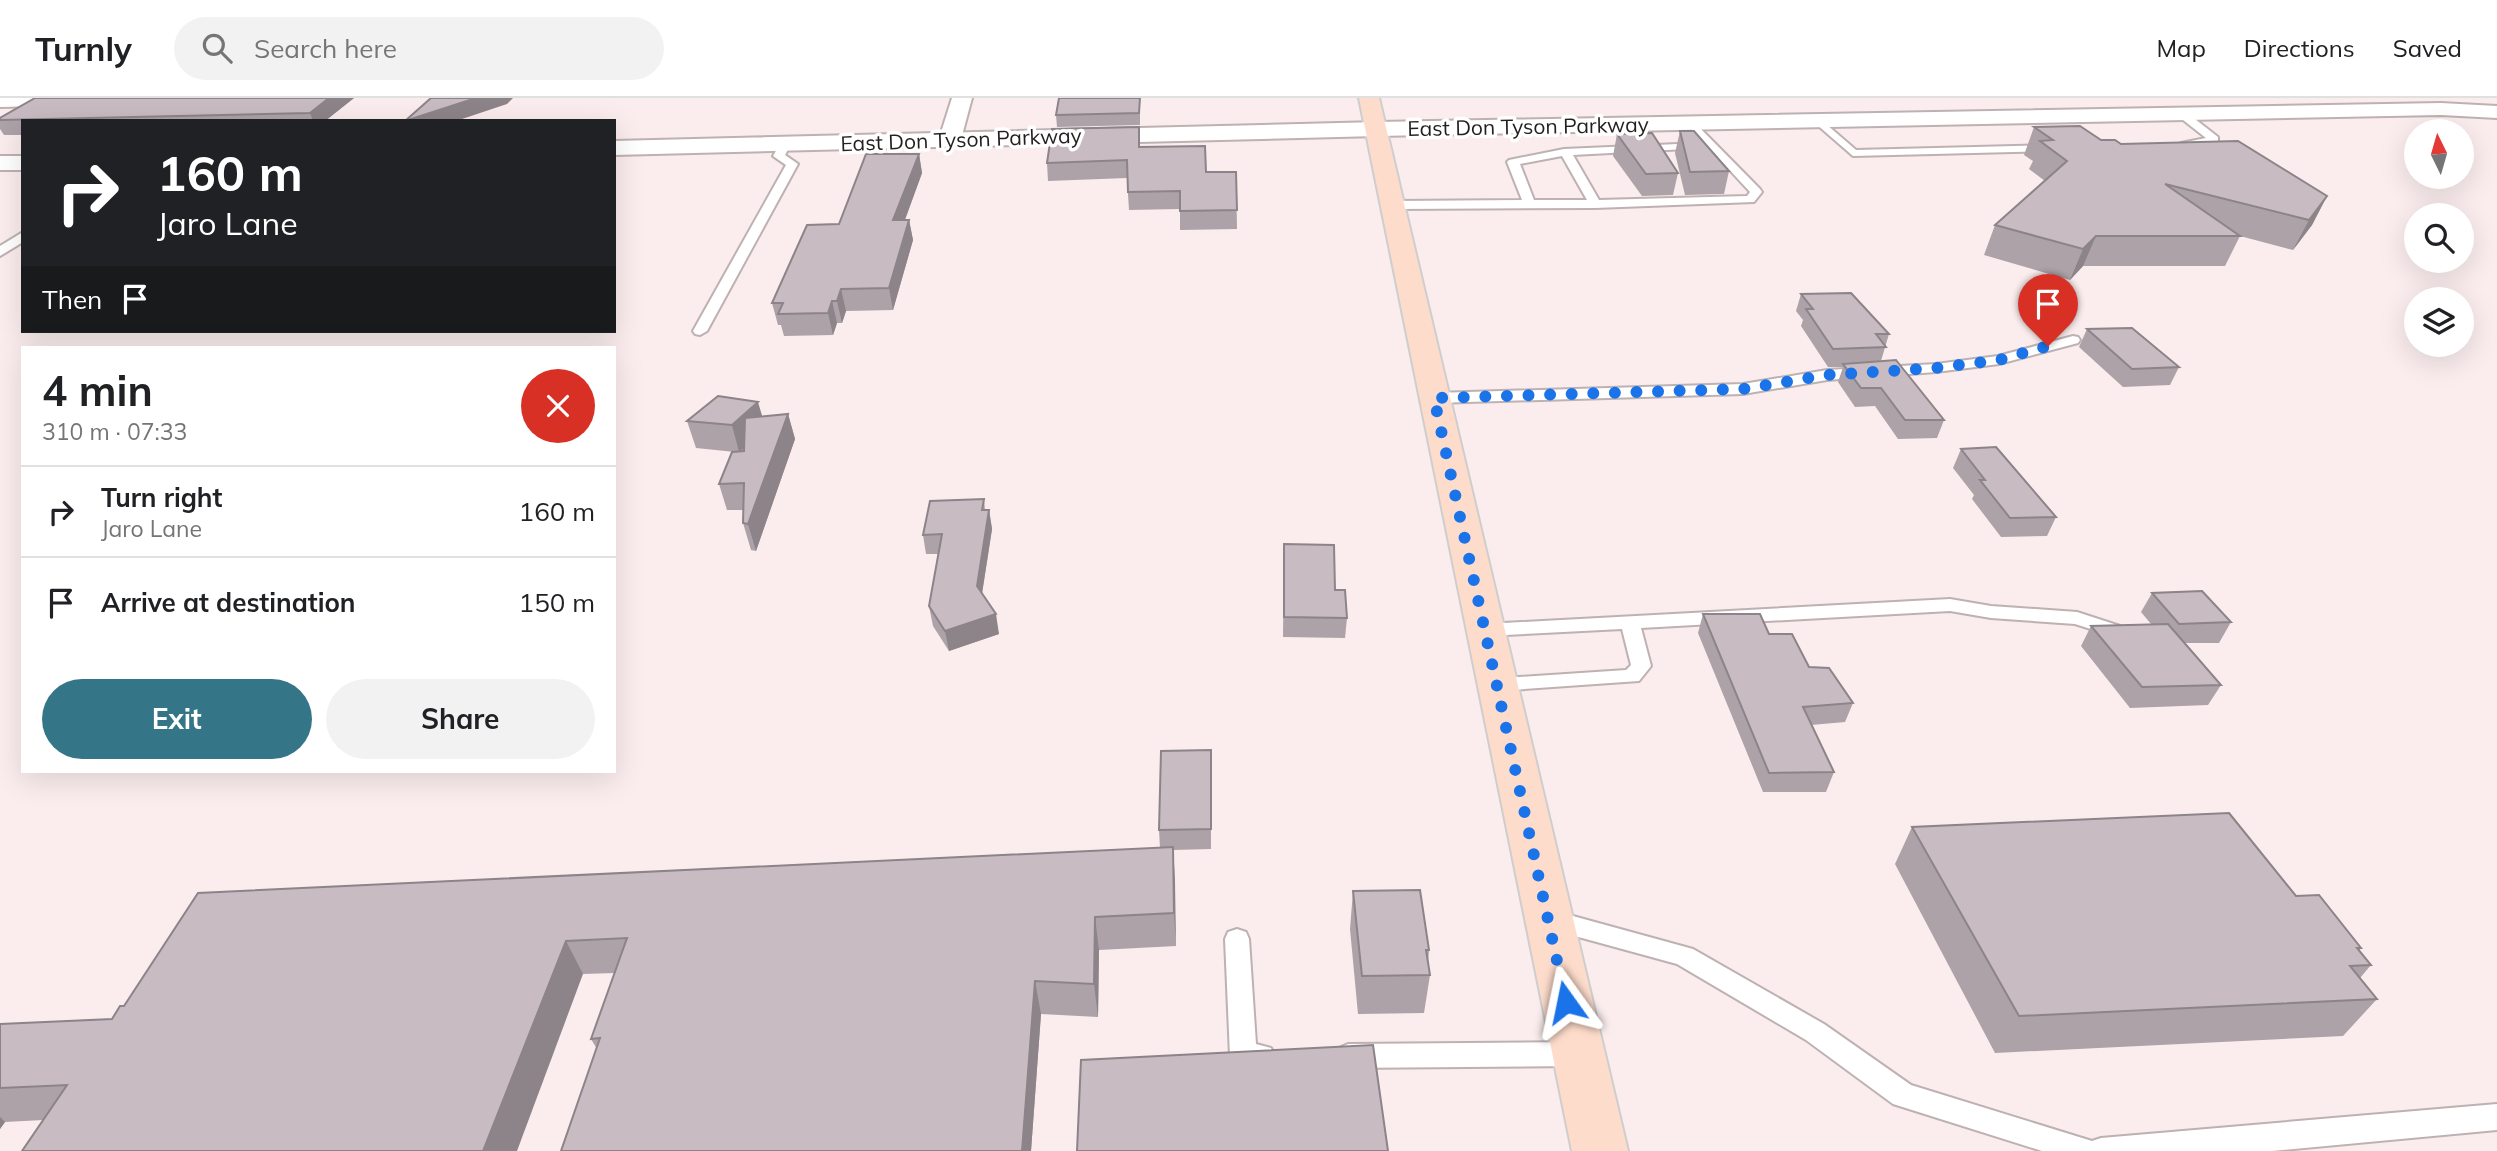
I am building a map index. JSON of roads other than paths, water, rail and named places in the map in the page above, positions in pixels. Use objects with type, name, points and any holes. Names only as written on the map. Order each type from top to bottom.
[{"type":"main road","points":[[3,102],[130,98]]},
{"type":"main road","points":[[950,139],[962,98]]},
{"type":"main road","points":[[1369,98],[1378,129],[1434,398],[1600,1151]]},
{"type":"main road","name":"East Don Tyson Parkway","points":[[2441,109],[2497,102]]},
{"type":"main road","name":"East Don Tyson Parkway","points":[[616,148],[1378,129],[2441,109],[2497,112]]},
{"type":"main road","points":[[0,163],[21,163]]},
{"type":"lane","points":[[2175,145],[2206,144],[2214,139],[2182,114]]},
{"type":"lane","points":[[1819,121],[1853,153],[2063,148]]},
{"type":"lane","points":[[1394,205],[1595,204],[1731,201],[1750,198],[1756,192],[1692,123]]},
{"type":"lane","points":[[700,331],[792,164],[779,156],[785,144]]},
{"type":"lane","points":[[1529,204],[1513,162],[1566,152],[1713,145]]},
{"type":"lane","points":[[1566,152],[1595,204]]},
{"type":"lane","points":[[0,252],[21,237]]},
{"type":"lane","points":[[1434,398],[1743,389],[1827,375],[1936,368],[1999,360],[2073,340]]},
{"type":"lane","points":[[1485,630],[1951,605],[1991,612],[2077,618],[2113,630]]},
{"type":"lane","points":[[1497,684],[1632,676],[1641,666],[1630,623]]},
{"type":"lane","points":[[1549,919],[1684,957],[1815,1032],[1903,1095],[2084,1151]]},
{"type":"lane","points":[[1237,939],[1243,1056],[1285,1056]]},
{"type":"lane","points":[[1327,1056],[1578,1054]]},
{"type":"lane","points":[[2101,1151],[2497,1117]]}]
